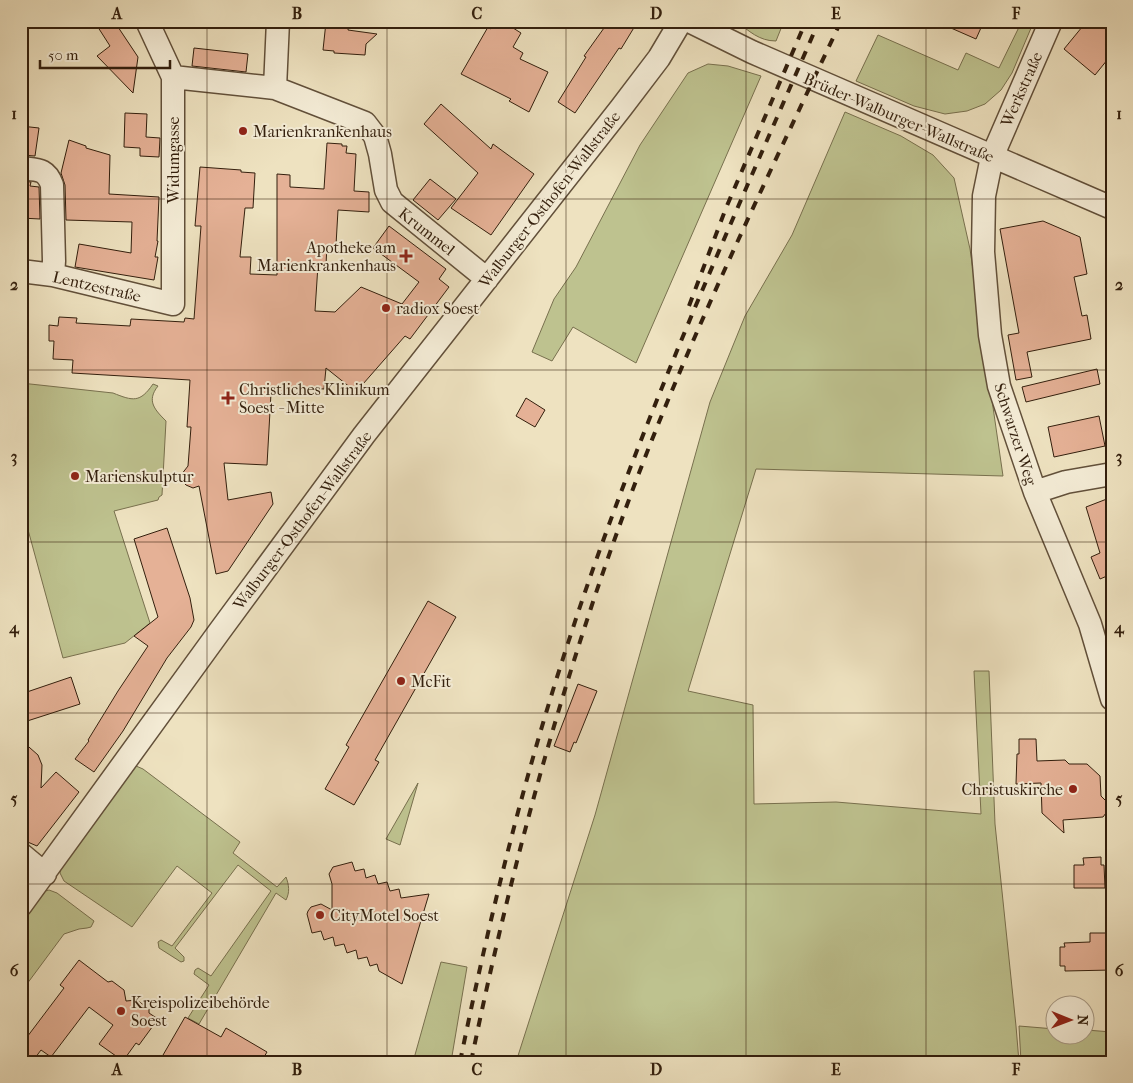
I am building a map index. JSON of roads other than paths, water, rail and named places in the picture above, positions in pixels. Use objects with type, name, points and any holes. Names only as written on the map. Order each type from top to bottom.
[{"type":"street","name":"Widumgasse","points":[[147,21],[173,77],[173,304]]},
{"type":"street","points":[[275,88],[278,21]]},
{"type":"street","name":"Walburger-Osthofen-Wallstraße","points":[[21,905],[364,435],[627,101],[659,58],[681,21]]},
{"type":"street","name":"Brüder-Walburger-Wallstraße","points":[[689,21],[752,52],[1112,208]]},
{"type":"street","name":"Werkstraße","points":[[992,157],[1051,21]]},
{"type":"street","name":"Krummel","points":[[173,77],[275,88],[365,123],[374,136],[386,190],[392,202],[487,278]]},
{"type":"street","name":"Schwarzer Weg","points":[[992,157],[984,196],[983,252],[990,335],[999,386],[1035,492],[1090,624],[1112,699]]},
{"type":"street","points":[[21,168],[42,171],[49,176],[52,185],[53,275]]},
{"type":"street","name":"Lentzestraße","points":[[21,271],[53,275],[173,304]]},
{"type":"street","points":[[1035,492],[1066,482],[1112,474]]},
{"type":"street","points":[[21,854],[44,874]]},
{"type":"railway","points":[[689,306],[726,208],[806,21]]},
{"type":"railway","points":[[460,1062],[495,903],[536,746],[595,564],[654,407],[686,329],[819,21]]},
{"type":"railway","points":[[471,1062],[502,920],[538,781],[580,642],[627,505],[702,321],[841,21]]},
{"type":"place","name":"Marienkrankenhaus","points":[[243,131]]},
{"type":"place","name":"Apotheke am Marienkrankenhaus","points":[[406,256]]},
{"type":"place","name":"radiox Soest","points":[[386,308]]},
{"type":"place","name":"Christliches Klinikum Soest - Mitte","points":[[228,398]]},
{"type":"place","name":"Marienskulptur","points":[[75,476]]},
{"type":"place","name":"McFit","points":[[401,681]]},
{"type":"place","name":"Christuskirche","points":[[1073,789]]},
{"type":"place","name":"CityMotel Soest","points":[[320,915]]},
{"type":"place","name":"Kreispolizeibehörde Soest","points":[[121,1011]]}]
